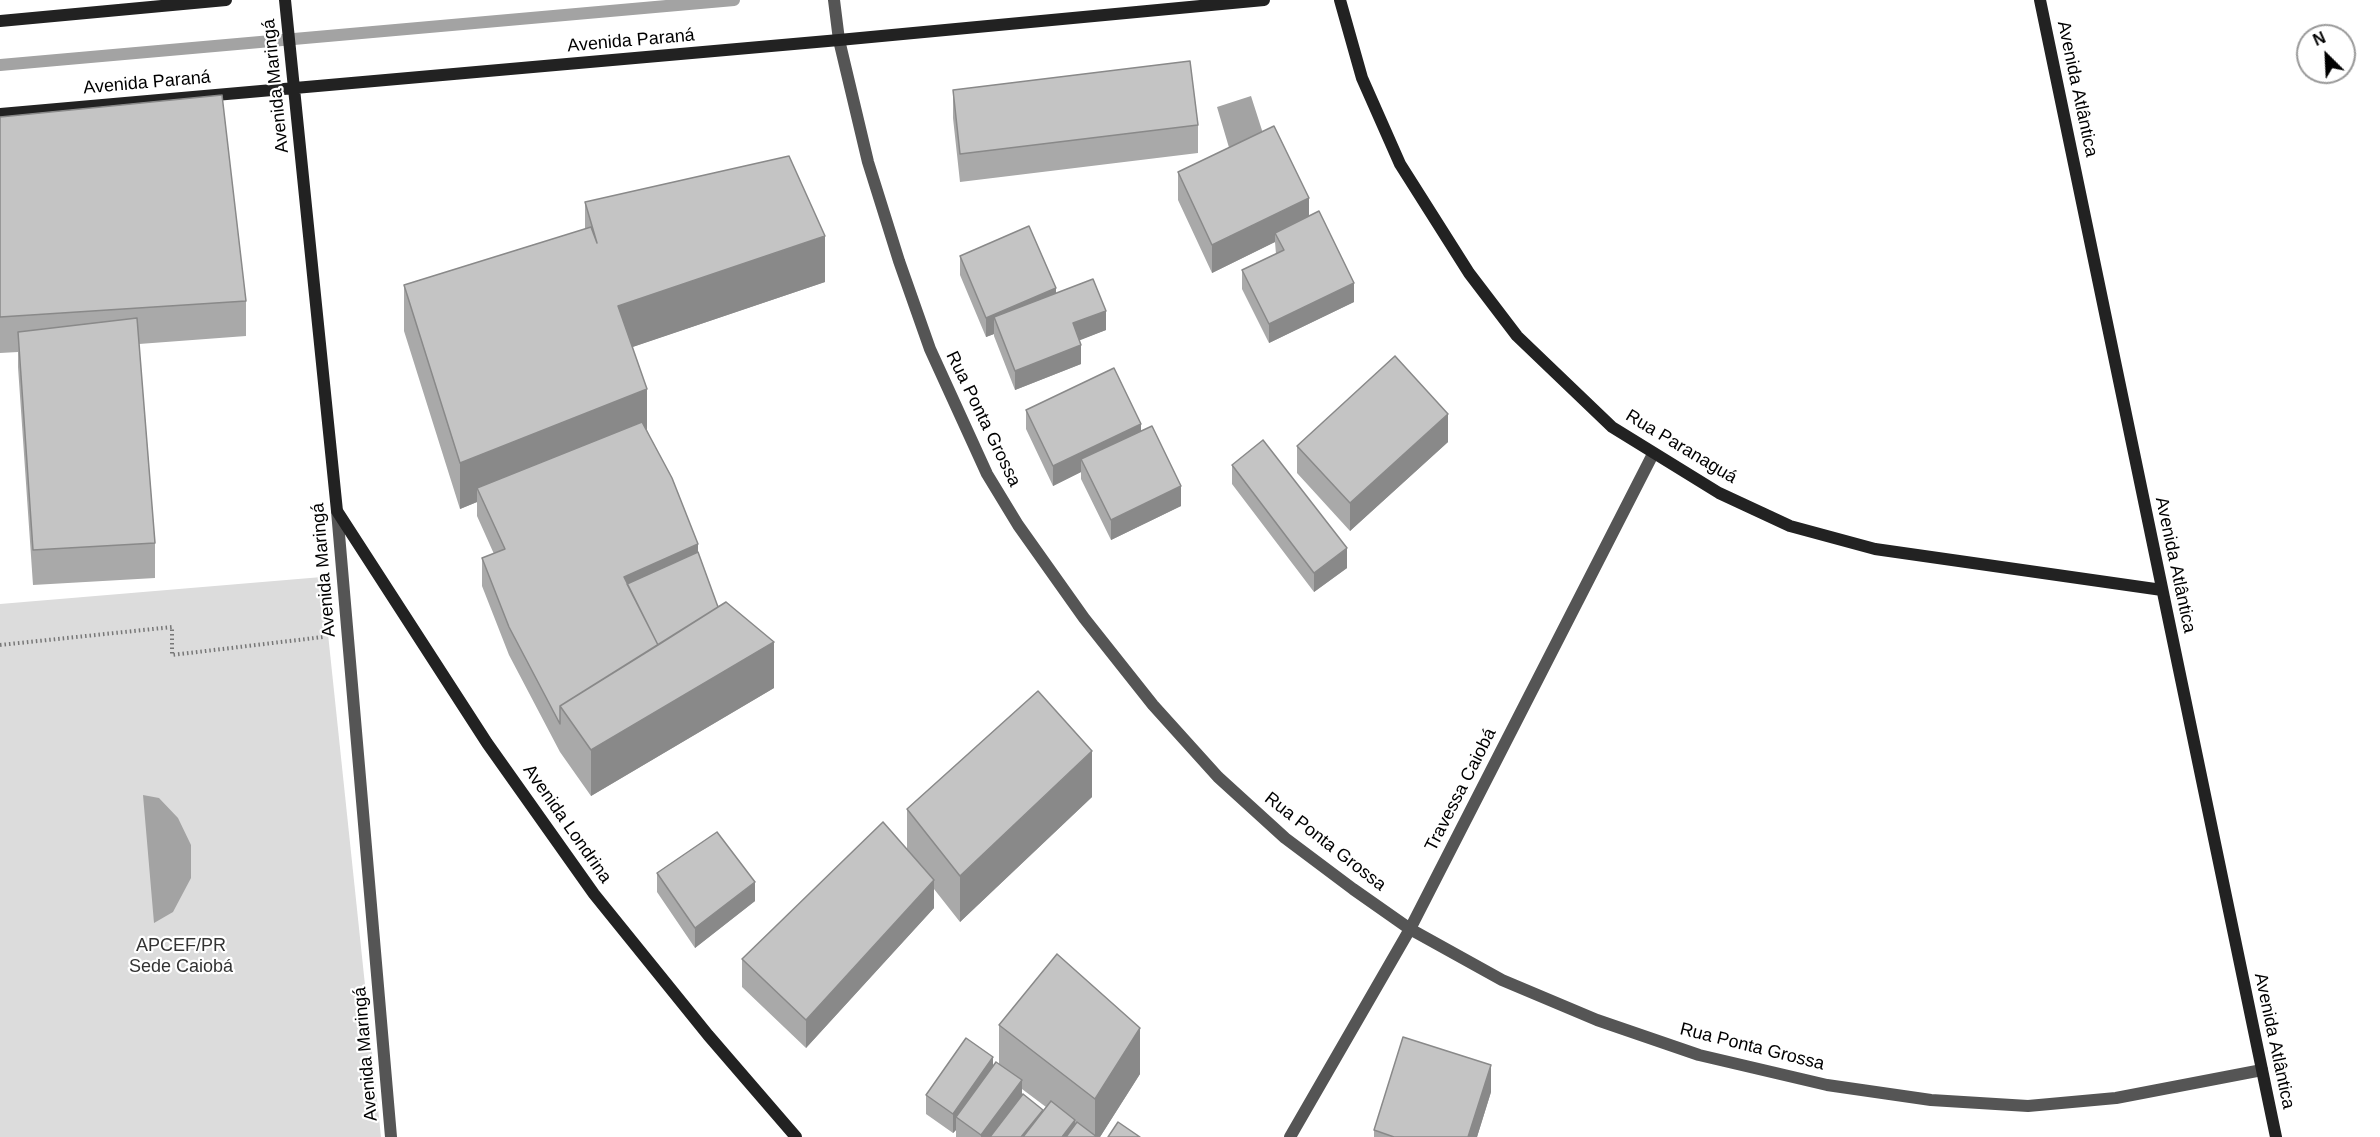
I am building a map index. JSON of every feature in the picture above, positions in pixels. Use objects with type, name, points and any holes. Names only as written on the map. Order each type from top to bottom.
[{"type":"street","points":[[0,21],[226,0]]},
{"type":"street","name":"Avenida Maringá","points":[[285,0],[337,511],[391,1137]]},
{"type":"street","name":"Rua Ponta Grossa","points":[[834,0],[839,38],[868,162],[930,349],[987,474],[1018,525],[1084,618],[1153,705],[1218,777],[1285,838],[1410,929],[1502,980],[1597,1020],[1699,1055],[1827,1084],[1930,1100],[2028,1106],[2116,1098],[2262,1070]]},
{"type":"street","name":"Avenida Paraná","points":[[0,114],[1264,0]]},
{"type":"street","name":"Rua Paranaguá","points":[[1340,0],[1362,78],[1400,164],[1469,273],[1516,336],[1612,427],[1719,493],[1790,526],[1875,549],[2162,590]]},
{"type":"street","name":"Avenida Atlântica","points":[[2040,0],[2276,1137]]},
{"type":"street","name":"Travessa Caiobá","points":[[1290,1137],[1410,929],[1653,454]]},
{"type":"street","name":"Avenida Londrina","points":[[337,511],[487,743],[594,894],[708,1035],[796,1137]]},
{"type":"path","points":[[0,645],[172,627],[172,655],[348,634]]},
{"type":"green space","name":"APCEF/PR Sede Caiobá","points":[[322,577],[381,1137],[0,1137],[0,604]]},
{"type":"shaded area","points":[[1251,96],[1268,149],[1233,161],[1217,107]]},
{"type":"shaded area","points":[[143,795],[159,798],[178,818],[191,845],[191,878],[173,912],[154,923]]},
{"type":"building","points":[[1190,61],[1198,125],[960,154],[953,90]]},
{"type":"building","points":[[222,95],[246,301],[0,317],[0,117]]},
{"type":"building","points":[[1274,126],[1309,198],[1212,245],[1178,172]]},
{"type":"building","points":[[789,156],[825,236],[618,306],[647,389],[460,463],[404,285],[591,227],[597,243],[585,202]]},
{"type":"building","points":[[1319,211],[1354,283],[1269,324],[1242,270],[1284,250],[1275,233]]},
{"type":"building","points":[[1029,226],[1056,288],[986,318],[960,256]]},
{"type":"building","points":[[1093,279],[1106,311],[1073,323],[1081,345],[1015,371],[994,317]]},
{"type":"building","points":[[137,318],[155,543],[33,550],[18,332]]},
{"type":"building","points":[[1395,356],[1448,414],[1350,503],[1297,446]]},
{"type":"building","points":[[1114,368],[1141,424],[1053,466],[1026,410]]},
{"type":"building","points":[[642,422],[672,478],[698,544],[624,577],[658,645],[560,706],[560,724],[509,627],[482,558],[505,549],[477,488]]},
{"type":"building","points":[[1152,426],[1181,486],[1111,520],[1081,459]]},
{"type":"building","points":[[1263,440],[1347,548],[1314,573],[1232,465]]},
{"type":"building","points":[[698,552],[718,607],[658,645],[627,584]]},
{"type":"building","points":[[726,602],[774,642],[591,750],[560,706]]},
{"type":"building","points":[[1038,691],[1092,751],[960,876],[907,809]]},
{"type":"building","points":[[883,822],[934,880],[806,1020],[742,959]]},
{"type":"building","points":[[717,832],[755,882],[695,928],[657,873]]},
{"type":"building","points":[[1057,954],[1140,1028],[1095,1099],[999,1025]]},
{"type":"building","points":[[1403,1037],[1491,1065],[1468,1137],[1394,1137],[1374,1130]]},
{"type":"building","points":[[966,1038],[993,1057],[953,1114],[926,1095]]},
{"type":"building","points":[[996,1062],[1022,1080],[981,1135],[956,1117]]},
{"type":"building","points":[[1023,1094],[1043,1110],[1021,1137],[990,1137]]},
{"type":"building","points":[[1051,1101],[1075,1120],[1062,1137],[1023,1137]]},
{"type":"building","points":[[1077,1122],[1097,1137],[1066,1137]]},
{"type":"building","points":[[1118,1122],[1140,1137],[1108,1137]]},
{"type":"waterway","points":[[0,65],[734,0]]}]
